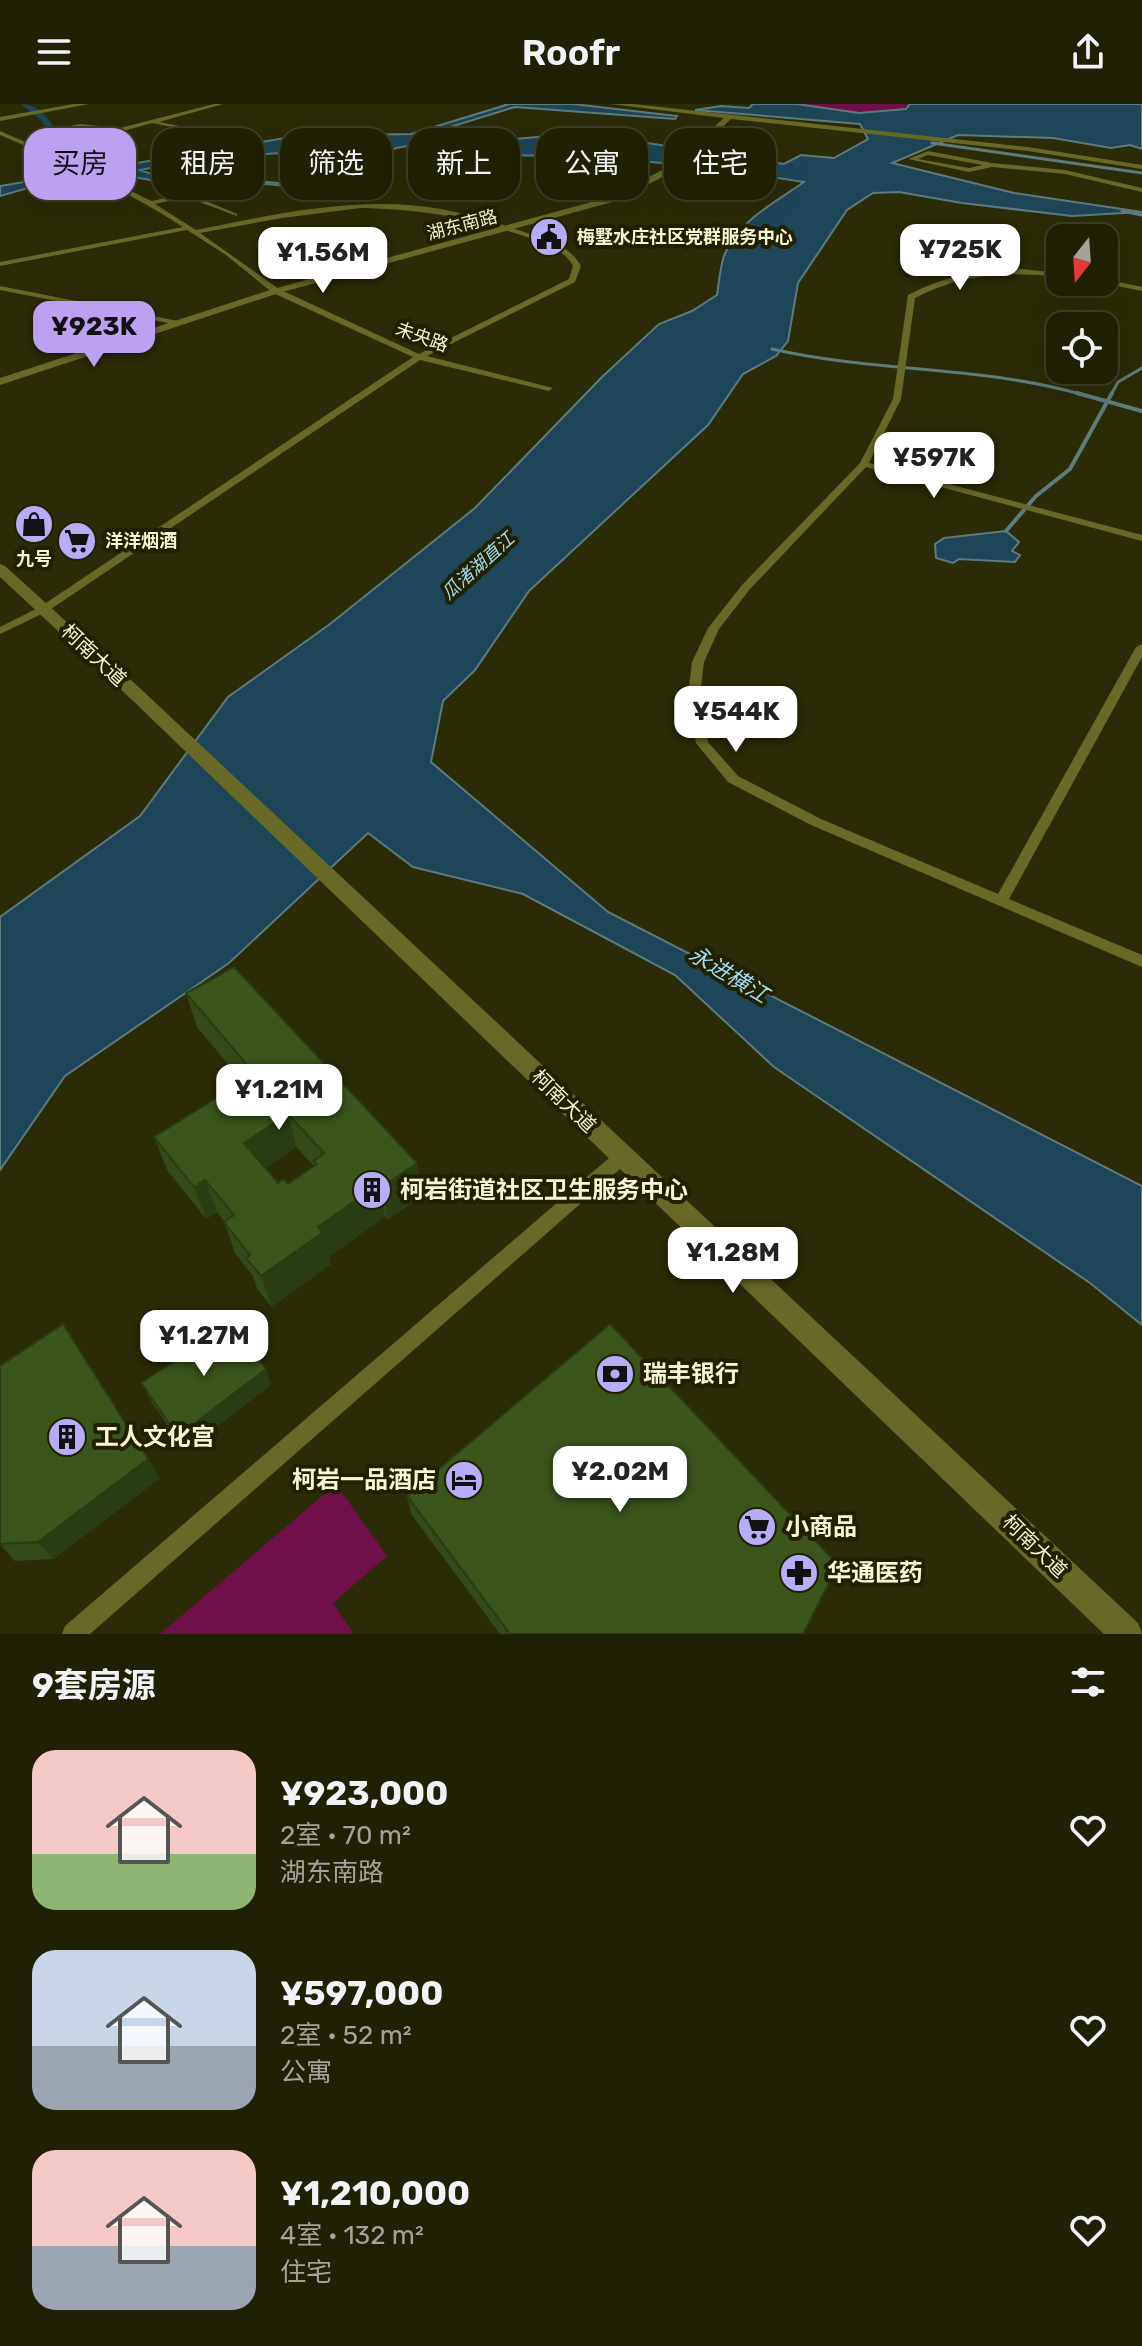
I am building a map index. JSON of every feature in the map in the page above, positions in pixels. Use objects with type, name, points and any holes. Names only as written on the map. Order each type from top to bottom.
[{"type":"main road","name":"柯南大道","points":[[0,569],[138,696],[1127,1634]]},
{"type":"street","points":[[0,119],[86,104]]},
{"type":"street","points":[[128,128],[220,104]]},
{"type":"street","points":[[614,104],[966,142],[1142,167]]},
{"type":"street","name":"湖东南路","points":[[0,382],[276,291],[613,199],[650,183],[677,166],[728,118]]},
{"type":"street","points":[[153,122],[183,128]]},
{"type":"street","points":[[65,128],[104,128]]},
{"type":"street","name":"未央路","points":[[0,133],[109,180],[150,203],[193,230],[276,291],[419,357],[549,388]]},
{"type":"street","points":[[992,165],[969,170],[911,159],[928,153],[992,165],[1065,172],[1142,190]]},
{"type":"street","points":[[150,203],[164,200]]},
{"type":"street","points":[[199,200],[235,215]]},
{"type":"street","points":[[0,264],[326,208],[384,205],[449,211],[510,228],[556,246],[573,256],[577,266],[572,280],[419,357],[44,609],[0,631]]},
{"type":"street","points":[[1046,274],[971,272],[936,282],[911,297],[897,399],[864,464],[746,587],[714,628],[698,662],[693,704],[702,743],[733,779],[816,822],[1142,961]]},
{"type":"street","points":[[1118,284],[1142,289]]},
{"type":"street","points":[[0,288],[178,323]]},
{"type":"street","points":[[864,464],[1142,538]]},
{"type":"street","points":[[1001,901],[1142,647]]},
{"type":"street","points":[[73,1634],[622,1157]]},
{"type":"shaded area","points":[[797,104],[911,104],[906,109],[859,113]]},
{"type":"shaded area","points":[[336,1484],[387,1556],[333,1603],[354,1634],[160,1634]]},
{"type":"water","points":[[504,104],[573,104],[677,116],[675,119],[515,107],[447,128],[431,128]]},
{"type":"water","name":"瓜渚湖直江","points":[[753,104],[797,104],[859,113],[906,109],[910,104],[1142,104],[1142,149],[1130,145],[1111,148],[1053,138],[958,135],[892,163],[1014,193],[1142,212],[1072,216],[899,192],[873,193],[847,210],[798,283],[788,341],[776,356],[743,374],[708,425],[529,591],[475,670],[443,701],[431,762],[608,912],[1142,1186],[1142,1325],[1090,1283],[774,1067],[675,975],[523,894],[413,867],[368,833],[229,963],[65,1076],[0,1170],[0,917],[140,816],[228,697],[330,624],[475,508],[602,377],[659,324],[692,311],[717,295],[724,256],[737,233],[804,182],[776,178],[776,163],[784,164],[801,155],[834,158],[868,139],[860,124],[695,110],[721,106],[749,108]]},
{"type":"water","points":[[392,134],[408,134],[408,146],[392,150]]},
{"type":"water","points":[[536,137],[536,156],[520,155],[520,139]]},
{"type":"water","points":[[280,139],[280,153],[264,154],[264,142]]},
{"type":"water","points":[[648,143],[664,146],[664,163],[648,162]]},
{"type":"water","points":[[152,160],[152,168],[140,170],[152,174],[152,180],[136,178],[136,163]]},
{"type":"water","points":[[24,182],[24,189],[0,196],[0,186]]},
{"type":"water","points":[[1006,531],[1019,542],[1012,551],[1020,555],[1015,562],[959,559],[953,563],[936,558],[935,544],[944,538]]},
{"type":"building","points":[[234,967],[417,1163],[382,1187],[379,1184],[318,1227],[323,1232],[261,1276],[246,1258],[250,1255],[224,1222],[234,1215],[205,1180],[194,1187],[154,1137],[255,1074],[186,993]],"holes":[[[288,1114],[324,1153],[314,1161],[317,1164],[288,1184],[283,1179],[278,1183],[244,1143]]]},
{"type":"building","points":[[233,1323],[266,1369],[178,1436],[141,1383]]},
{"type":"building","name":"工人文化宫","points":[[63,1324],[148,1459],[38,1542],[0,1544],[0,1366]]},
{"type":"building","points":[[610,1324],[838,1565],[803,1634],[510,1634],[407,1496]]},
{"type":"waterway","points":[[25,104],[42,116],[51,128]]},
{"type":"waterway","points":[[932,143],[1142,173]]},
{"type":"waterway","points":[[1122,211],[1142,215]]},
{"type":"waterway","points":[[772,349],[811,357],[1006,379],[1084,395]]},
{"type":"waterway","points":[[1111,395],[1118,382],[1142,368]]},
{"type":"waterway","points":[[1077,393],[1107,401]]},
{"type":"waterway","points":[[1107,401],[1112,393]]},
{"type":"waterway","points":[[1006,531],[1036,496],[1070,469],[1107,401]]},
{"type":"waterway","points":[[1107,401],[1142,411]]},
{"type":"place","name":"梅墅水庄社区党群服务中心","points":[[549,237]]},
{"type":"place","name":"九号","points":[[34,524]]},
{"type":"place","name":"洋洋烟酒","points":[[77,541]]},
{"type":"place","name":"柯岩街道社区卫生服务中心","points":[[372,1190]]},
{"type":"place","name":"瑞丰银行","points":[[615,1374]]},
{"type":"place","name":"工人文化宫","points":[[67,1437]]},
{"type":"place","name":"柯岩一品酒店","points":[[464,1480]]},
{"type":"place","name":"小商品","points":[[757,1527]]},
{"type":"place","name":"华通医药","points":[[799,1573]]},
{"type":"water label","name":"永进横江","points":[[729,974]]}]
